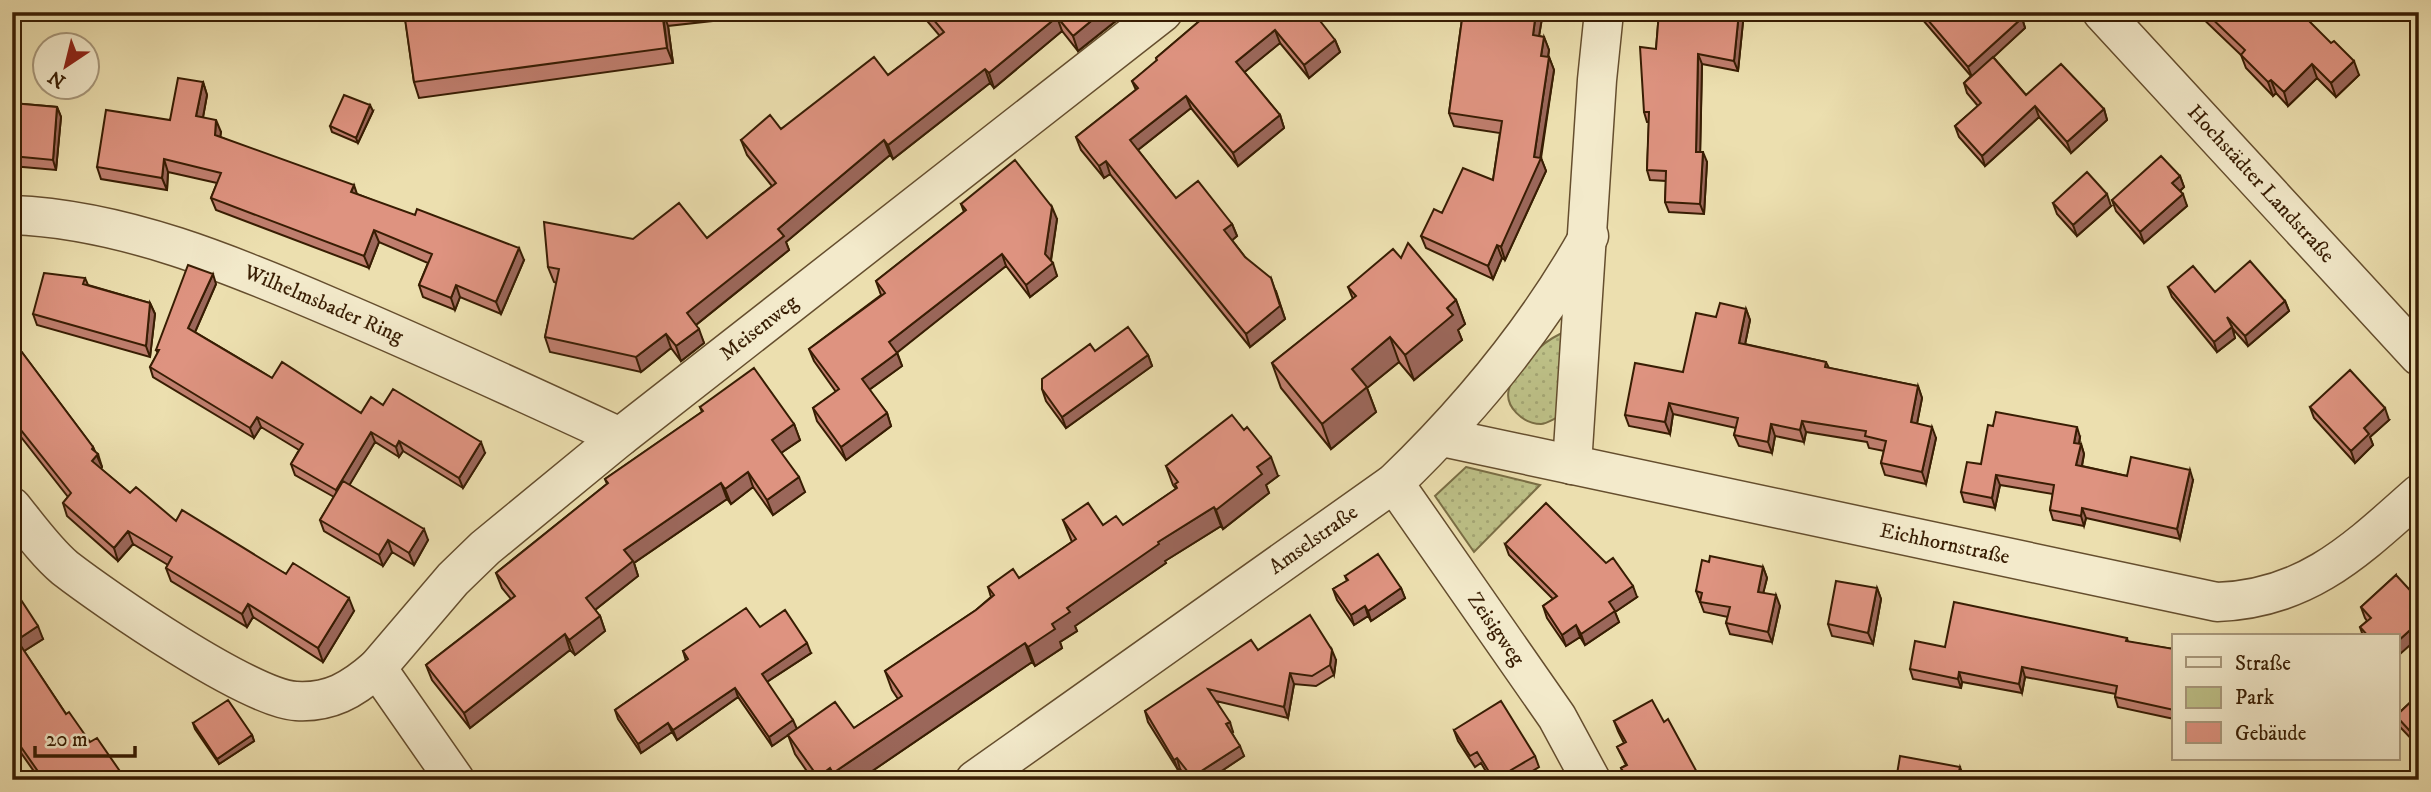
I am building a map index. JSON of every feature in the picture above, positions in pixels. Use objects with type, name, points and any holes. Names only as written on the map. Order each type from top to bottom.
[{"type":"street","name":"Meisenweg","points":[[377,668],[453,579],[485,548],[620,437],[1163,12]]},
{"type":"street","name":"Amselstraße","points":[[1573,465],[1597,80],[1604,12]]},
{"type":"street","name":"Hochstädter Landstraße","points":[[2102,12],[2419,356]]},
{"type":"street","name":"Wilhelmsbader Ring","points":[[12,215],[97,228],[214,261],[411,341],[620,437]]},
{"type":"street","name":"Amselstraße","points":[[975,780],[1394,483],[1442,437],[1532,330],[1589,236]]},
{"type":"street","name":"Eichhornstraße","points":[[1442,437],[2217,603],[2247,601],[2290,590],[2335,566],[2419,494]]},
{"type":"street","name":"Zeisigweg","points":[[1394,483],[1557,717],[1591,780]]},
{"type":"street","points":[[12,507],[63,566],[160,634],[258,690],[293,701],[333,698],[355,688],[377,668],[455,780]]},
{"type":"green space","points":[[1560,334],[1570,342],[1556,418],[1543,424],[1534,423],[1512,408],[1509,389],[1516,373],[1529,357]]},
{"type":"green space","points":[[1466,467],[1540,485],[1474,552],[1435,496]]},
{"type":"building","points":[[404,12],[662,12],[667,48],[414,82]]},
{"type":"building","points":[[927,12],[1102,12],[1073,36],[1057,17],[989,73],[985,69],[888,145],[884,140],[778,229],[784,236],[687,313],[699,329],[676,346],[666,334],[636,357],[545,337],[559,269],[548,267],[544,222],[633,239],[679,203],[707,238],[776,183],[741,140],[770,115],[781,129],[874,57],[888,75],[944,32]]},
{"type":"building","points":[[1210,12],[1313,12],[1335,40],[1304,65],[1275,30],[1236,62],[1280,115],[1233,153],[1186,96],[1130,140],[1176,198],[1198,181],[1232,224],[1224,230],[1245,257],[1271,278],[1280,306],[1246,334],[1106,161],[1099,166],[1076,137],[1138,88],[1132,81]]},
{"type":"building","points":[[1463,12],[1536,12],[1533,35],[1544,37],[1541,56],[1549,57],[1534,157],[1541,158],[1501,247],[1497,245],[1488,266],[1421,236],[1434,209],[1442,213],[1463,168],[1493,180],[1502,121],[1449,113]]},
{"type":"building","points":[[1659,12],[1739,12],[1734,61],[1698,54],[1696,152],[1703,152],[1700,204],[1665,202],[1666,171],[1647,170],[1649,112],[1644,112],[1640,47],[1656,49]]},
{"type":"building","points":[[1921,12],[2016,12],[2022,18],[1968,67]]},
{"type":"building","points":[[2205,12],[2300,12],[2331,43],[2334,41],[2354,61],[2331,83],[2312,64],[2284,92],[2271,80],[2268,82],[2241,55],[2245,50]]},
{"type":"building","points":[[1993,57],[2026,95],[2061,64],[2104,109],[2067,142],[2035,106],[1982,156],[1955,126],[1981,103],[1964,83]]},
{"type":"building","points":[[178,78],[203,82],[196,116],[216,120],[215,135],[354,185],[351,192],[415,215],[417,209],[519,248],[496,302],[456,285],[451,298],[419,285],[432,254],[374,230],[364,256],[211,198],[221,173],[164,159],[162,178],[97,167],[106,110],[170,120]]},
{"type":"building","points":[[344,95],[370,105],[356,138],[330,126]]},
{"type":"building","points":[[12,103],[57,107],[53,160],[12,156]]},
{"type":"building","points":[[2161,156],[2180,176],[2172,183],[2183,194],[2140,232],[2112,200]]},
{"type":"building","points":[[1015,160],[1052,207],[1045,254],[1053,263],[1026,285],[1002,254],[889,342],[897,353],[862,379],[887,413],[841,447],[813,408],[839,389],[809,349],[885,293],[876,281],[966,210],[961,204]]},
{"type":"building","points":[[2087,172],[2107,194],[2073,225],[2053,203]]},
{"type":"building","points":[[2419,209],[2419,223],[2412,215]]},
{"type":"building","points":[[1408,243],[1456,300],[1447,308],[1453,315],[1405,355],[1390,337],[1352,369],[1367,387],[1322,424],[1272,363],[1356,296],[1348,287],[1393,249],[1401,258]]},
{"type":"building","points":[[2250,261],[2285,301],[2245,336],[2227,317],[2232,327],[2214,342],[2168,287],[2193,266],[2215,292]]},
{"type":"building","points":[[188,265],[213,274],[188,328],[272,378],[282,362],[361,413],[371,397],[383,405],[393,389],[481,442],[459,478],[399,441],[396,447],[371,432],[336,490],[291,464],[303,444],[257,417],[250,428],[150,367],[159,350],[156,350]]},
{"type":"building","points":[[44,273],[85,278],[83,284],[150,303],[146,346],[33,314]]},
{"type":"building","points":[[1720,303],[1746,309],[1739,343],[1826,362],[1825,367],[1918,386],[1911,422],[1932,427],[1922,472],[1881,463],[1886,441],[1865,436],[1866,431],[1802,421],[1800,430],[1771,424],[1768,442],[1734,435],[1738,418],[1669,403],[1665,422],[1625,415],[1635,363],[1683,372],[1696,313],[1716,317]]},
{"type":"building","points":[[1128,327],[1148,355],[1062,417],[1042,389],[1042,379],[1090,344],[1095,351]]},
{"type":"building","points":[[12,339],[98,454],[92,461],[130,493],[136,487],[176,521],[182,510],[286,574],[293,563],[349,598],[318,648],[248,604],[242,614],[166,568],[172,557],[128,531],[114,548],[63,503],[71,493],[16,424],[12,427]]},
{"type":"building","points":[[754,368],[794,424],[772,440],[799,477],[767,500],[748,472],[725,489],[721,483],[624,550],[633,561],[586,598],[600,616],[569,640],[565,634],[464,713],[426,665],[515,596],[496,573],[608,483],[605,479],[703,411],[700,407]]},
{"type":"building","points":[[2350,370],[2385,408],[2364,428],[2369,434],[2351,451],[2310,407]]},
{"type":"building","points":[[1996,412],[2077,427],[2074,443],[2081,444],[2076,465],[2127,476],[2131,457],[2190,470],[2177,529],[2082,508],[2081,516],[2050,510],[2054,485],[1996,475],[1992,498],[1961,492],[1967,462],[1981,464],[1988,425],[1993,426]]},
{"type":"building","points":[[1232,415],[1244,430],[1247,427],[1271,457],[1257,467],[1262,474],[1216,510],[1214,507],[1158,542],[1159,544],[1067,608],[1070,612],[1052,624],[1055,629],[1028,647],[1025,643],[833,773],[830,768],[818,777],[788,735],[835,702],[854,728],[902,696],[885,671],[976,610],[994,595],[988,587],[1013,569],[1019,578],[1076,539],[1063,520],[1088,503],[1103,525],[1116,516],[1123,525],[1177,488],[1175,484],[1178,482],[1166,466]]},
{"type":"building","points":[[343,481],[424,529],[409,553],[388,540],[379,555],[320,520]]},
{"type":"building","points":[[1546,503],[1606,563],[1613,558],[1633,586],[1609,602],[1615,611],[1581,634],[1576,625],[1562,635],[1543,606],[1557,596],[1505,544]]},
{"type":"building","points":[[1378,554],[1401,588],[1368,611],[1365,606],[1351,615],[1333,589],[1348,580],[1345,576]]},
{"type":"building","points":[[1710,556],[1763,567],[1758,592],[1776,595],[1768,632],[1726,623],[1730,607],[1700,602],[1702,593],[1696,591],[1702,560],[1709,562]]},
{"type":"building","points":[[2396,575],[2419,600],[2419,622],[2400,639],[2400,634],[2366,634],[2360,627],[2371,618],[2361,607]]},
{"type":"building","points":[[1836,581],[1877,588],[1868,633],[1828,624]]},
{"type":"building","points":[[12,586],[38,626],[17,640],[66,714],[69,712],[90,742],[97,738],[126,780],[44,780],[12,734]]},
{"type":"building","points":[[1954,602],[2127,638],[2126,641],[2172,649],[2172,710],[2115,697],[2117,686],[2022,667],[2019,684],[1959,672],[1958,679],[1910,669],[1915,641],[1945,647]]},
{"type":"building","points":[[746,608],[760,627],[785,610],[807,643],[762,674],[793,720],[769,737],[735,688],[673,730],[668,723],[638,744],[615,710],[688,659],[683,651]]},
{"type":"building","points":[[1310,615],[1332,650],[1330,665],[1312,676],[1290,673],[1284,707],[1208,689],[1230,722],[1226,724],[1240,746],[1192,777],[1177,758],[1174,760],[1145,711],[1251,640],[1258,650]]},
{"type":"building","points":[[2419,694],[2419,741],[2400,720],[2400,712]]},
{"type":"building","points":[[228,700],[252,735],[217,759],[193,723]]},
{"type":"building","points":[[1652,700],[1664,722],[1668,719],[1699,776],[1695,780],[1628,780],[1621,768],[1627,765],[1617,747],[1626,742],[1614,721]]},
{"type":"building","points":[[1501,701],[1535,756],[1494,780],[1477,752],[1470,756],[1454,730]]},
{"type":"building","points":[[1900,756],[1960,767],[1957,780],[1896,780]]}]
